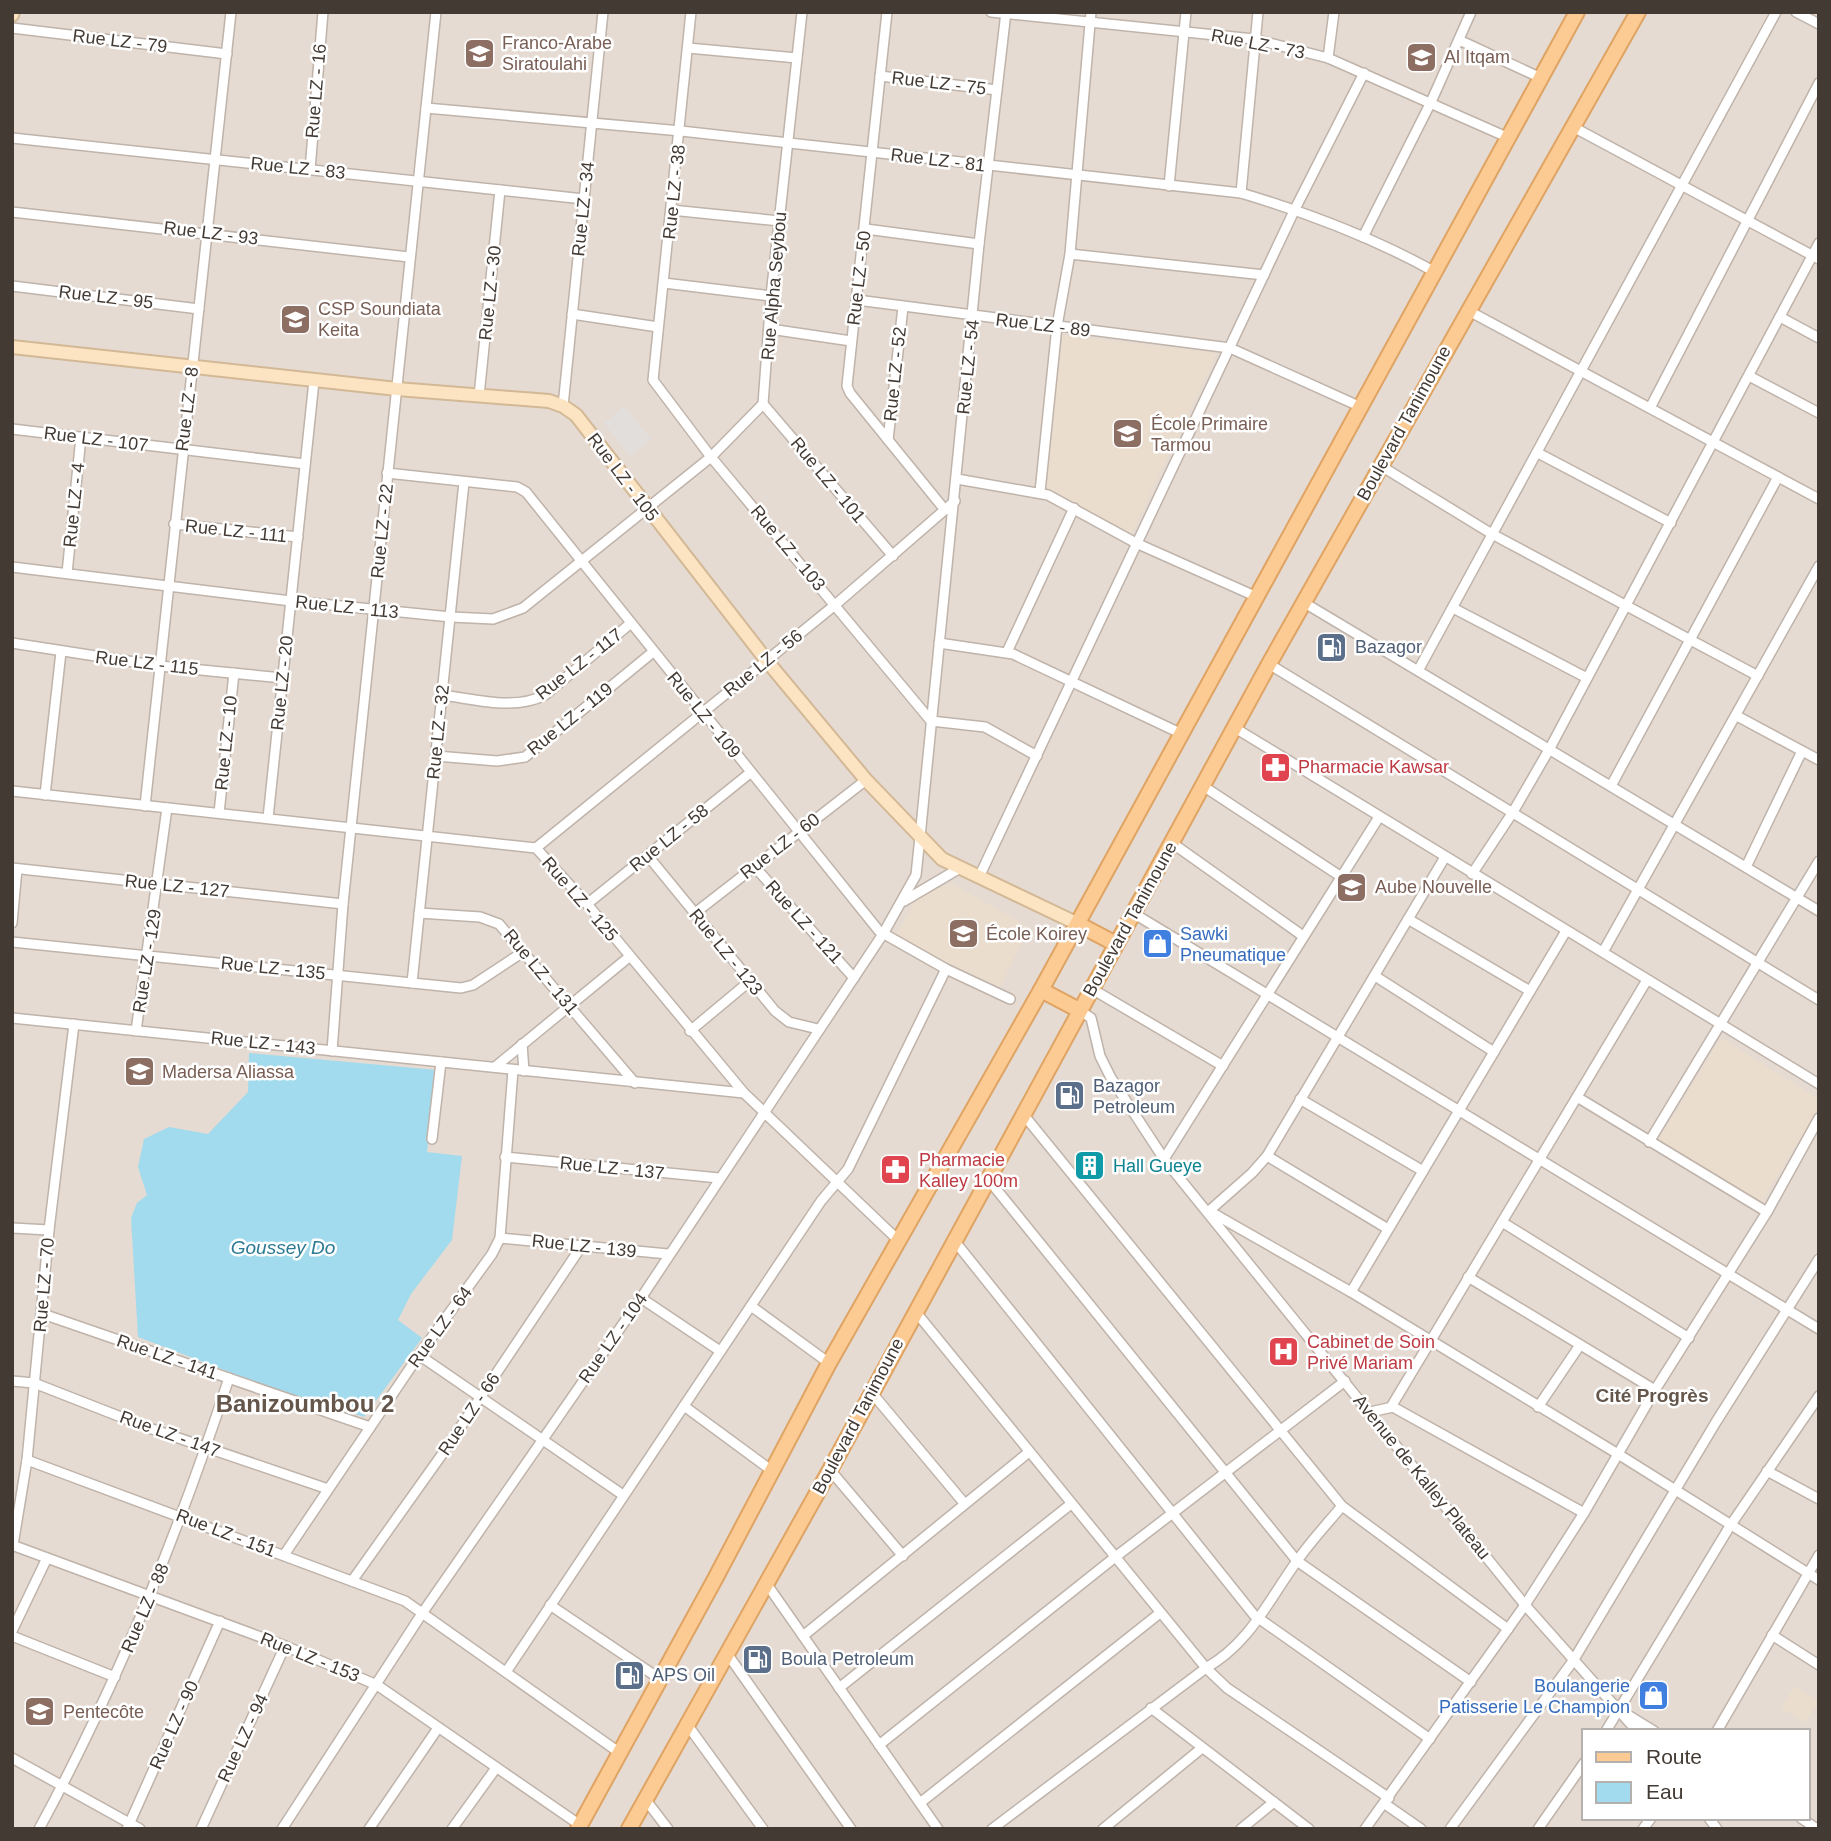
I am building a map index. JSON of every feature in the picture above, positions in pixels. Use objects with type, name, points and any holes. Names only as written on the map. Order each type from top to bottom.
[{"type":"main road","points":[[579,1827],[829,1363],[1078,924],[1577,12]]},
{"type":"main road","name":"Boulevard Tanimoune","points":[[629,1829],[830,1470],[914,1310],[1303,602],[1467,310],[1575,128],[1638,12]]},
{"type":"main road","points":[[12,347],[314,381],[549,401],[564,406]]},
{"type":"main road","name":"Rue LZ - 105","points":[[564,406],[576,415],[767,661],[866,780],[920,837],[942,859],[1078,924]]},
{"type":"main road","points":[[1078,924],[1116,944]]},
{"type":"main road","points":[[1041,990],[1080,1010]]},
{"type":"street","name":"Rue LZ - 8","points":[[145,806],[231,12]]},
{"type":"street","name":"Rue LZ - 16","points":[[310,170],[323,12]]},
{"type":"street","name":"Rue LZ - 22","points":[[332,1051],[343,904],[436,12]]},
{"type":"street","name":"Rue LZ - 34","points":[[564,406],[603,12]]},
{"type":"street","name":"Rue LZ - 38","points":[[652,371],[681,131],[691,12]]},
{"type":"street","name":"Rue Alpha Seybou","points":[[763,404],[771,296],[802,12]]},
{"type":"street","name":"Rue LZ - 50","points":[[887,12],[866,229],[846,377],[850,393],[945,510]]},
{"type":"street","name":"Rue LZ - 73","points":[[991,12],[1254,39],[1328,58],[1509,138]]},
{"type":"street","points":[[1040,492],[1057,327],[1070,254],[1091,12]]},
{"type":"street","points":[[1169,186],[1186,12]]},
{"type":"street","points":[[1241,193],[1258,12]]},
{"type":"street","points":[[1328,58],[1334,12]]},
{"type":"street","points":[[1363,237],[1431,102],[1471,12]]},
{"type":"street","points":[[1419,669],[1583,372],[1776,12]]},
{"type":"street","points":[[1796,12],[1819,24]]},
{"type":"street","name":"Rue LZ - 54","points":[[920,837],[979,244],[1006,13]]},
{"type":"street","name":"Rue LZ - 79","points":[[12,28],[227,54]]},
{"type":"street","points":[[1459,40],[1541,78]]},
{"type":"street","points":[[688,48],[797,58]]},
{"type":"street","points":[[979,877],[1074,682],[1136,543],[1295,209],[1364,73]]},
{"type":"street","name":"Rue LZ - 75","points":[[880,76],[997,90]]},
{"type":"street","points":[[1650,408],[1819,83]]},
{"type":"street","name":"Rue LZ - 81","points":[[425,108],[681,131],[1241,193],[1295,209],[1363,237],[1435,272]]},
{"type":"street","points":[[1575,128],[1815,258]]},
{"type":"street","name":"Rue LZ - 83","points":[[12,138],[584,199]]},
{"type":"street","name":"Rue LZ - 30","points":[[479,396],[500,190]]},
{"type":"street","points":[[671,211],[780,221]]},
{"type":"street","name":"Rue LZ - 93","points":[[12,212],[410,257]]},
{"type":"street","points":[[866,229],[979,244]]},
{"type":"street","points":[[1472,874],[1513,812],[1550,748],[1780,317],[1815,258],[1819,243]]},
{"type":"street","points":[[1070,254],[1264,275]]},
{"type":"street","points":[[664,283],[771,296]]},
{"type":"street","name":"Rue LZ - 95","points":[[12,286],[199,309]]},
{"type":"street","name":"Rue LZ - 89","points":[[857,300],[1230,348],[1361,407]]},
{"type":"street","name":"Rue LZ - 52","points":[[888,440],[903,307]]},
{"type":"street","points":[[1467,310],[1819,499]]},
{"type":"street","points":[[572,314],[658,327]]},
{"type":"street","points":[[1780,317],[1819,338]]},
{"type":"street","points":[[770,330],[852,341]]},
{"type":"street","name":"Rue LZ - 103","points":[[652,371],[657,389],[711,457],[931,721]]},
{"type":"street","points":[[1749,376],[1819,413]]},
{"type":"street","name":"Rue LZ - 20","points":[[268,818],[314,381]]},
{"type":"street","points":[[648,510],[711,457],[763,404]]},
{"type":"street","name":"Rue LZ - 101","points":[[763,404],[892,556]]},
{"type":"street","name":"Rue LZ - 107","points":[[12,429],[305,464]]},
{"type":"street","name":"Rue LZ - 4","points":[[67,573],[81,437]]},
{"type":"street","points":[[1538,453],[1671,523]]},
{"type":"street","points":[[1381,466],[1492,534],[1758,676]]},
{"type":"street","name":"Rue LZ - 109","points":[[387,473],[522,488],[584,561],[701,712],[883,934],[946,969],[1010,999]]},
{"type":"street","points":[[1611,786],[1778,477]]},
{"type":"street","points":[[957,479],[1040,492],[1136,543],[1257,597]]},
{"type":"street","name":"Rue LZ - 32","points":[[412,983],[464,482]]},
{"type":"street","name":"Rue LZ - 56","points":[[536,848],[835,605],[955,501]]},
{"type":"street","points":[[1007,652],[1074,508]]},
{"type":"street","name":"Rue LZ - 113","points":[[12,567],[374,610],[493,619],[507,616],[584,561],[648,510]]},
{"type":"street","name":"Rue LZ - 111","points":[[174,524],[298,537]]},
{"type":"street","points":[[1603,952],[1639,892],[1819,566]]},
{"type":"street","points":[[1808,587],[1819,593]]},
{"type":"street","points":[[1303,602],[1419,669],[1819,912]]},
{"type":"street","points":[[1453,608],[1587,678]]},
{"type":"street","name":"Rue LZ - 117","points":[[442,695],[516,704],[533,702],[631,623]]},
{"type":"street","name":"Rue LZ - 115","points":[[12,643],[160,666],[283,678]]},
{"type":"street","points":[[940,643],[1007,652],[1182,734]]},
{"type":"street","points":[[45,795],[61,652]]},
{"type":"street","name":"Rue LZ - 119","points":[[436,756],[497,761],[525,757],[653,652]]},
{"type":"street","points":[[1269,664],[1819,1000]]},
{"type":"street","name":"Rue LZ - 10","points":[[219,813],[234,674]]},
{"type":"street","points":[[1737,716],[1819,760]]},
{"type":"street","points":[[931,721],[985,727],[1037,755]]},
{"type":"street","points":[[1235,728],[1819,1084]]},
{"type":"street","points":[[1746,866],[1802,751]]},
{"type":"street","name":"Rue LZ - 58","points":[[587,904],[750,773]]},
{"type":"street","name":"Rue LZ - 60","points":[[695,913],[797,830],[866,780]]},
{"type":"street","points":[[1203,786],[1340,876]]},
{"type":"street","name":"Rue LZ - 125","points":[[12,791],[428,834],[536,848],[587,904],[744,1093],[898,1240]]},
{"type":"street","name":"Rue LZ - 129","points":[[136,1031],[159,884],[167,808]]},
{"type":"street","points":[[1164,1158],[1379,817]]},
{"type":"street","name":"Rue LZ - 104","points":[[282,1829],[423,1612],[641,1298],[883,934],[916,875],[920,837]]},
{"type":"street","points":[[1172,843],[1303,936]]},
{"type":"street","name":"Rue LZ - 123","points":[[648,856],[782,1018],[818,1028]]},
{"type":"street","points":[[1444,857],[1267,1156],[1209,1211],[1350,1292],[1618,1454],[1819,1580]]},
{"type":"street","points":[[1649,1142],[1819,861]]},
{"type":"street","name":"Rue LZ - 121","points":[[754,866],[854,978]]},
{"type":"street","points":[[12,923],[15,868]]},
{"type":"street","name":"Rue LZ - 127","points":[[15,868],[343,904]]},
{"type":"street","points":[[901,903],[960,868]]},
{"type":"street","name":"Rue LZ - 131","points":[[419,913],[490,919],[499,924],[635,1083]]},
{"type":"street","points":[[1133,913],[1819,1329]]},
{"type":"street","points":[[1408,919],[1530,991]]},
{"type":"street","points":[[1350,1292],[1566,931]]},
{"type":"street","name":"Rue LZ - 135","points":[[12,942],[461,988],[473,985],[523,952]]},
{"type":"street","points":[[495,1067],[629,957]]},
{"type":"street","points":[[506,1672],[821,1201],[848,1169],[946,969]]},
{"type":"street","points":[[1375,976],[1494,1052]]},
{"type":"street","points":[[1370,1412],[1391,1406],[1647,980]]},
{"type":"street","points":[[690,1031],[750,981]]},
{"type":"street","points":[[1092,989],[1223,1066]]},
{"type":"street","name":"Avenue de Kalley Plateau","points":[[1080,1010],[1091,1018],[1100,1056],[1111,1078],[1164,1158],[1525,1605],[1635,1729]]},
{"type":"street","name":"Rue LZ - 143","points":[[12,1018],[513,1070]]},
{"type":"street","name":"Rue LZ - 70","points":[[13,1545],[27,1460],[49,1230],[74,1024]]},
{"type":"street","points":[[522,1044],[524,1071]]},
{"type":"street","points":[[432,1139],[441,1062]]},
{"type":"street","points":[[513,1070],[744,1093]]},
{"type":"street","name":"Rue LZ - 64","points":[[284,1555],[419,1355],[484,1266],[500,1238],[513,1070]]},
{"type":"street","points":[[1577,1097],[1766,1212]]},
{"type":"street","points":[[1300,1099],[1423,1171]]},
{"type":"street","points":[[1023,1114],[1342,1506],[1508,1629]]},
{"type":"street","points":[[1365,1829],[1525,1605],[1584,1513],[1655,1390],[1766,1212],[1819,1118]]},
{"type":"street","points":[[1267,1156],[1388,1229]]},
{"type":"street","name":"Rue LZ - 137","points":[[505,1157],[719,1178]]},
{"type":"street","points":[[988,1179],[1297,1561],[1471,1682]]},
{"type":"street","points":[[1502,1222],[1689,1338]]},
{"type":"street","points":[[12,1228],[49,1230]]},
{"type":"street","name":"Rue LZ - 139","points":[[500,1238],[668,1254]]},
{"type":"street","points":[[953,1239],[1260,1620],[1430,1739]]},
{"type":"street","name":"Rue LZ - 66","points":[[352,1581],[480,1398],[583,1244]]},
{"type":"street","points":[[1450,1829],[1573,1661],[1675,1489],[1819,1259]]},
{"type":"street","points":[[1468,1277],[1655,1390]]},
{"type":"street","points":[[641,1298],[720,1351]]},
{"type":"street","points":[[751,1306],[829,1363]]},
{"type":"street","points":[[914,1310],[1206,1668],[1227,1688],[1387,1801],[1420,1829]]},
{"type":"street","name":"Rue LZ - 141","points":[[43,1314],[370,1427]]},
{"type":"street","points":[[1538,1407],[1580,1345]]},
{"type":"street","points":[[419,1355],[623,1495]]},
{"type":"street","name":"Rue LZ - 88","points":[[39,1829],[116,1677],[152,1595],[183,1516],[229,1378]]},
{"type":"street","name":"Rue LZ - 147","points":[[12,1381],[34,1383],[206,1448],[328,1489]]},
{"type":"street","points":[[879,1745],[1174,1511],[1345,1381]]},
{"type":"street","points":[[872,1392],[964,1503]]},
{"type":"street","points":[[1607,1729],[1730,1526],[1819,1396]]},
{"type":"street","points":[[684,1406],[771,1470]]},
{"type":"street","points":[[1391,1406],[1584,1513]]},
{"type":"street","points":[[803,1636],[1029,1452]]},
{"type":"street","name":"Rue LZ - 151","points":[[27,1460],[405,1601],[620,1753]]},
{"type":"street","points":[[830,1470],[903,1556]]},
{"type":"street","points":[[1768,1471],[1819,1499]]},
{"type":"street","points":[[839,1688],[1070,1504]]},
{"type":"street","points":[[992,1829],[1151,1708],[1225,1657],[1260,1620],[1297,1561],[1342,1506]]},
{"type":"street","name":"Rue LZ - 153","points":[[13,1545],[220,1621],[377,1685],[579,1827]]},
{"type":"street","points":[[1718,1729],[1819,1555]]},
{"type":"street","points":[[47,1558],[12,1633],[116,1677]]},
{"type":"street","points":[[766,1583],[938,1829]]},
{"type":"street","points":[[550,1605],[660,1679]]},
{"type":"street","points":[[919,1803],[1160,1613]]},
{"type":"street","name":"Rue LZ - 90","points":[[128,1826],[220,1621]]},
{"type":"street","points":[[1772,1635],[1819,1665]]},
{"type":"street","name":"Rue LZ - 94","points":[[201,1829],[285,1646]]},
{"type":"street","points":[[726,1652],[851,1829]]},
{"type":"street","points":[[1151,1708],[1309,1829]]},
{"type":"street","points":[[1620,1711],[1651,1729]]},
{"type":"street","points":[[686,1723],[763,1829]]},
{"type":"street","points":[[369,1829],[438,1728]]},
{"type":"street","points":[[1103,1829],[1202,1748]]},
{"type":"street","points":[[12,1758],[63,1785],[128,1826],[140,1829]]},
{"type":"street","points":[[1538,1829],[1582,1766]]},
{"type":"street","points":[[452,1829],[496,1768]]},
{"type":"street","points":[[645,1799],[668,1829]]},
{"type":"street","points":[[1241,1829],[1273,1802]]},
{"type":"shaded area","points":[[12,12],[1819,12],[1819,1829],[12,1829]]},
{"type":"shaded area","points":[[1061,335],[1217,353],[1131,535],[1044,487]]},
{"type":"shaded area","points":[[624,406],[651,439],[630,456],[604,423]]},
{"type":"shaded area","points":[[951,883],[1029,927],[1000,987],[894,938],[919,894],[933,886],[935,890]]},
{"type":"shaded area","points":[[1721,1038],[1819,1099],[1819,1108],[1760,1204],[1658,1141]]},
{"type":"shaded area","points":[[1794,1686],[1819,1701],[1805,1723],[1781,1708]]},
{"type":"water","name":"Goussey Do","points":[[249,1053],[437,1070],[427,1152],[462,1156],[452,1240],[411,1294],[398,1320],[422,1338],[364,1417],[314,1400],[305,1401],[138,1337],[131,1218],[137,1203],[147,1195],[138,1167],[144,1139],[169,1127],[208,1134],[248,1092]]},
{"type":"place","name":"Franco-Arabe Siratoulahi","points":[[479,53]]},
{"type":"place","name":"Al Itqam","points":[[1421,57]]},
{"type":"place","name":"CSP Soundiata Keita","points":[[295,319]]},
{"type":"place","name":"École Primaire Tarmou","points":[[1128,434]]},
{"type":"place","name":"Bazagor","points":[[1332,647]]},
{"type":"place","name":"Pharmacie Kawsar","points":[[1275,767]]},
{"type":"place","name":"Aube Nouvelle","points":[[1352,887]]},
{"type":"place","name":"École Koirey","points":[[963,934]]},
{"type":"place","name":"Sawki Pneumatique","points":[[1157,944]]},
{"type":"place","name":"Madersa Aliassa","points":[[139,1072]]},
{"type":"place","name":"Bazagor Petroleum","points":[[1070,1096]]},
{"type":"place","name":"Hall Gueye","points":[[1090,1166]]},
{"type":"place","name":"Pharmacie Kalley 100m","points":[[896,1170]]},
{"type":"place","name":"Cabinet de Soin Privé Mariam","points":[[1284,1352]]},
{"type":"place","name":"Boula Petroleum","points":[[758,1659]]},
{"type":"place","name":"APS Oil","points":[[629,1675]]},
{"type":"place","name":"Boulangerie Patisserie Le Champion","points":[[1653,1696]]},
{"type":"place","name":"Pentecôte","points":[[40,1712]]},
{"type":"district","name":"Cité Progrès","points":[[1652,1395]]},
{"type":"district","name":"Banizoumbou 2","points":[[305,1404]]}]
